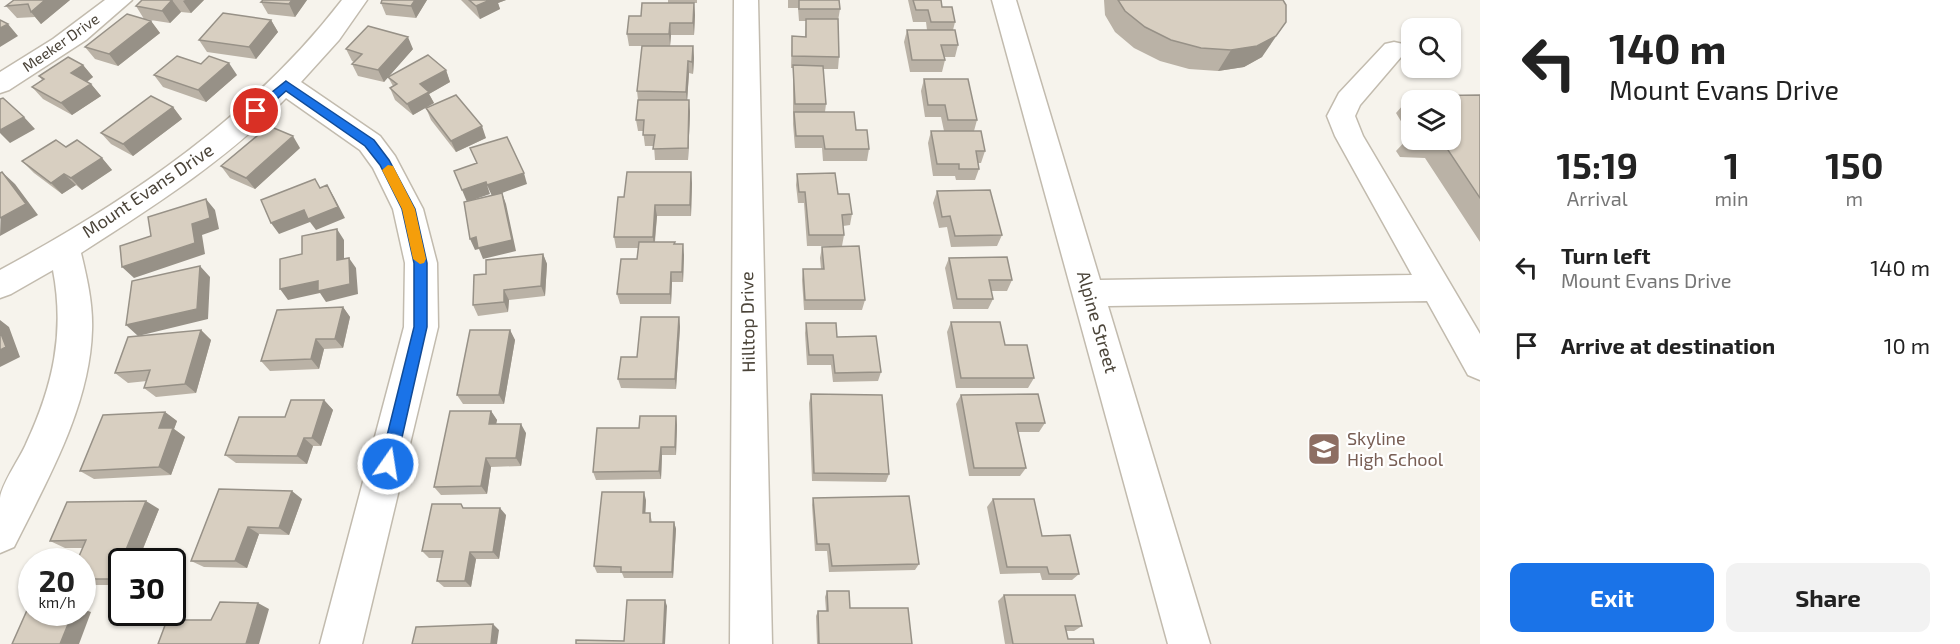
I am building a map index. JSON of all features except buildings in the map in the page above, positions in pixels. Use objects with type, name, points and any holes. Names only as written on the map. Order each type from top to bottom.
[{"type":"street","name":"Meeker Drive","points":[[0,84],[86,28],[120,0]]},
{"type":"street","name":"Mount Evans Drive","points":[[0,285],[64,248],[161,186],[226,138],[286,85],[331,34],[355,0]]},
{"type":"street","name":"Hilltop Drive","points":[[746,0],[751,644]]},
{"type":"street","name":"Alpine Street","points":[[1004,0],[1189,644]]},
{"type":"street","points":[[1394,50],[1349,100],[1341,116],[1349,136],[1480,365]]},
{"type":"street","points":[[286,85],[370,143],[385,163],[408,209],[421,263],[420,327],[341,644]]},
{"type":"street","points":[[0,534],[33,471],[63,396],[75,337],[71,275],[64,248]]},
{"type":"street","points":[[1089,293],[1435,288]]},
{"type":"slow traffic","points":[[388,170],[408,209],[420,259]]},
{"type":"place","name":"Skyline High School","points":[[1324,449]]},
{"type":"route","points":[[256,111],[286,85],[370,143],[385,163],[408,209],[421,263],[420,327],[388,464]]}]
